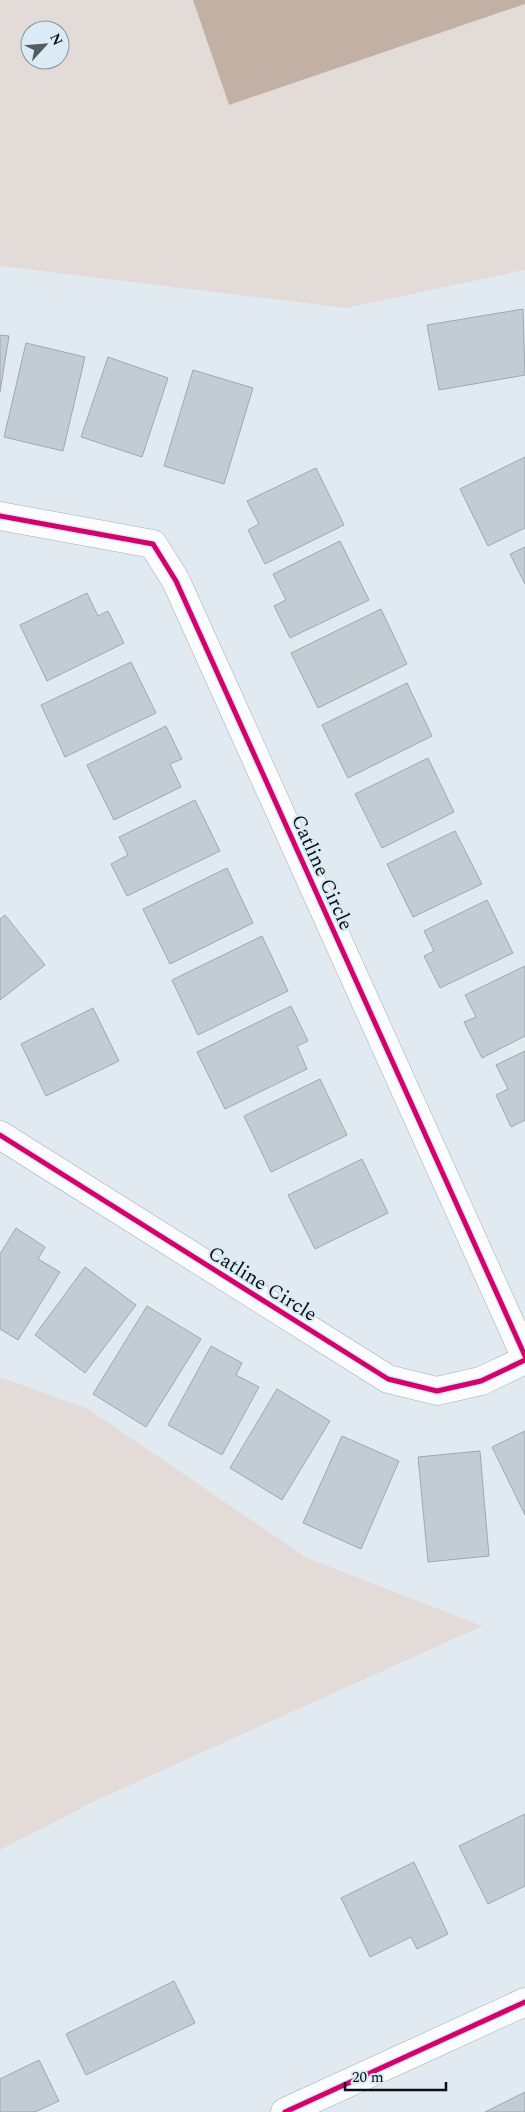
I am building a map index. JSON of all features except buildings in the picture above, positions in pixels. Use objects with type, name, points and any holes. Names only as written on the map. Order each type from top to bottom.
[{"type":"street","name":"Catline Circle","points":[[0,516],[153,544],[176,581],[525,1358],[481,1381],[437,1391],[388,1379],[0,1135]]},
{"type":"street","points":[[285,2112],[525,2002]]},
{"type":"shaded area","points":[[0,0],[193,0],[229,105],[525,4],[525,270],[346,308],[0,266]]},
{"type":"shaded area","points":[[193,0],[525,0],[525,4],[229,105]]},
{"type":"shaded area","points":[[0,1377],[88,1409],[307,1558],[482,1626],[99,1799],[0,1850]]},
{"type":"cycle path","points":[[0,516],[153,544],[176,581],[525,1356]]},
{"type":"cycle path","points":[[0,1135],[388,1379],[437,1391],[481,1381],[525,1360]]},
{"type":"cycle path","points":[[285,2112],[525,2002]]}]
